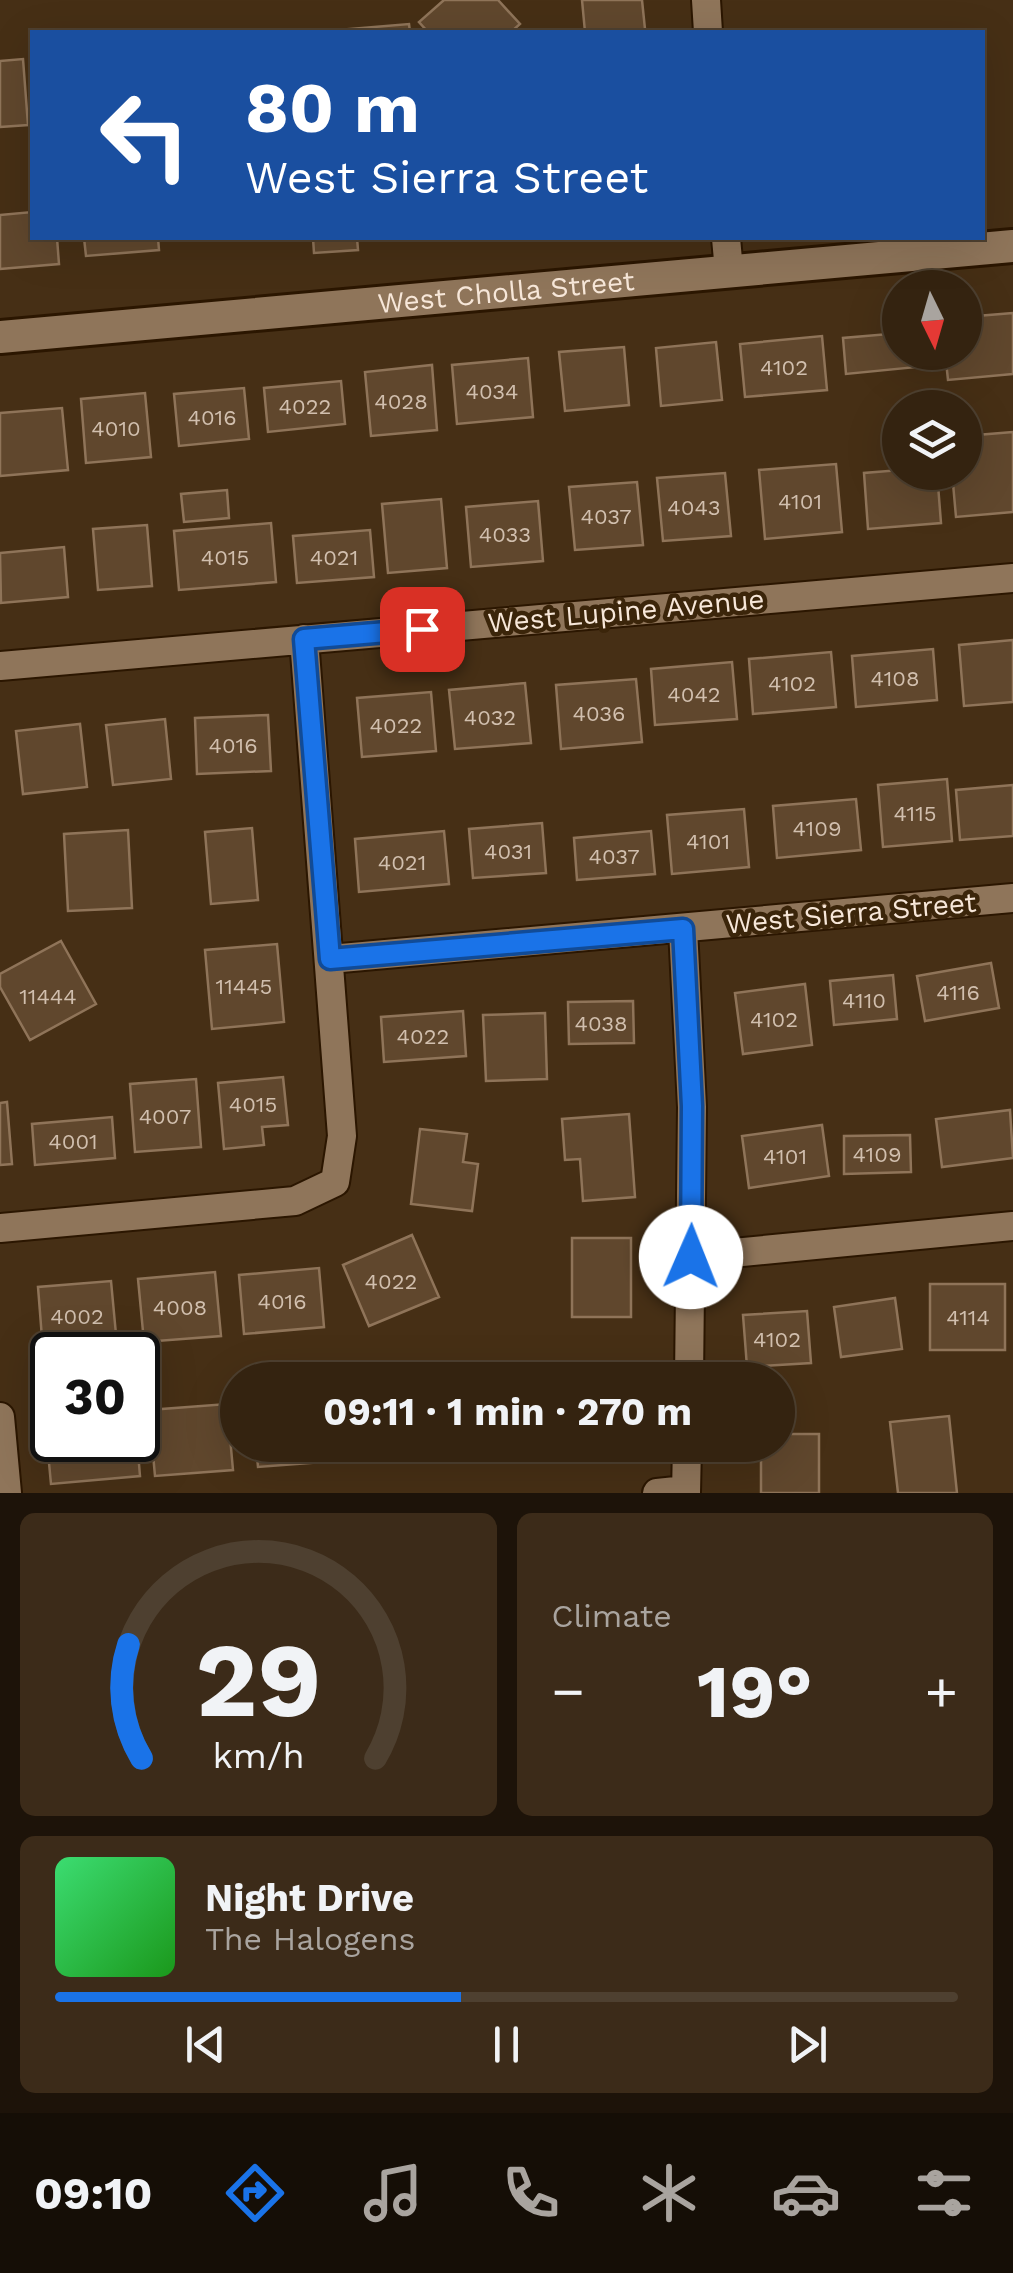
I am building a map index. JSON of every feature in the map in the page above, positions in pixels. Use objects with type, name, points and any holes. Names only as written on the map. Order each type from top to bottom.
[{"type":"street","points":[[706,0],[708,30]]},
{"type":"street","points":[[726,240],[729,271]]},
{"type":"street","name":"West Cholla Street","points":[[0,337],[1013,246]]},
{"type":"street","name":"West Lupine Avenue","points":[[0,666],[1013,578]]},
{"type":"street","points":[[0,1228],[296,1201],[335,1182],[342,1136],[304,639]]},
{"type":"street","name":"West Sierra Street","points":[[330,959],[1013,898]]},
{"type":"street","points":[[683,929],[692,1106],[688,1362]]},
{"type":"street","points":[[691,1257],[1013,1226]]},
{"type":"street","points":[[0,1417],[7,1493]]},
{"type":"street","points":[[657,1493],[686,1492],[687,1462]]},
{"type":"building","points":[[444,0],[498,0],[520,24],[513,30],[426,30],[419,22]]},
{"type":"building","points":[[582,0],[642,0],[645,29],[585,30]]},
{"type":"building","points":[[409,24],[410,30],[339,30]]},
{"type":"building","points":[[23,59],[28,125],[0,127],[0,61]]},
{"type":"building","points":[[30,212],[30,240],[57,240],[59,264],[0,269],[0,215]]},
{"type":"building","points":[[84,240],[158,240],[159,250],[86,256]]},
{"type":"building","points":[[313,240],[357,240],[358,250],[314,253]]},
{"type":"building","points":[[1013,313],[1013,374],[948,380],[947,370],[982,370],[982,316]]},
{"type":"building","points":[[882,335],[882,370],[886,370],[846,374],[843,338]]},
{"type":"building","points":[[822,336],[827,390],[745,397],[740,344]]},
{"type":"building","points":[[716,342],[722,400],[661,406],[656,348]]},
{"type":"building","points":[[624,347],[629,405],[565,411],[559,352]]},
{"type":"building","points":[[528,358],[533,417],[457,424],[452,365]]},
{"type":"building","points":[[432,365],[437,430],[371,436],[365,372]]},
{"type":"building","points":[[341,381],[345,424],[268,432],[264,388]]},
{"type":"building","points":[[244,388],[249,439],[179,446],[174,394]]},
{"type":"building","points":[[145,393],[151,457],[86,463],[81,399]]},
{"type":"building","points":[[62,408],[68,470],[0,476],[0,413]]},
{"type":"building","points":[[1013,432],[1013,512],[956,517],[954,490],[982,490],[982,435]]},
{"type":"building","points":[[836,464],[842,532],[765,539],[759,470]]},
{"type":"building","points":[[882,472],[882,490],[938,490],[941,523],[868,529],[864,473]]},
{"type":"building","points":[[725,473],[731,536],[663,541],[657,478]]},
{"type":"building","points":[[637,482],[643,545],[575,550],[569,487]]},
{"type":"building","points":[[227,490],[229,518],[184,522],[181,494]]},
{"type":"building","points":[[441,499],[447,568],[388,573],[382,504]]},
{"type":"building","points":[[538,501],[543,561],[471,567],[466,507]]},
{"type":"building","points":[[271,523],[276,582],[179,590],[174,531]]},
{"type":"building","points":[[147,525],[152,586],[98,590],[93,529]]},
{"type":"building","points":[[370,530],[374,577],[297,583],[293,536]]},
{"type":"building","points":[[64,547],[68,597],[1,603],[0,553]]},
{"type":"building","points":[[1013,640],[1013,702],[964,706],[959,645]]},
{"type":"building","points":[[933,649],[937,700],[856,707],[852,656]]},
{"type":"building","points":[[831,652],[836,707],[753,714],[749,659]]},
{"type":"building","points":[[732,662],[737,719],[655,725],[651,669]]},
{"type":"building","points":[[636,679],[642,742],[561,749],[556,685]]},
{"type":"building","points":[[525,683],[531,743],[455,749],[449,690]]},
{"type":"building","points":[[431,692],[436,751],[362,757],[357,698]]},
{"type":"building","points":[[268,715],[271,771],[197,774],[195,718]]},
{"type":"building","points":[[165,719],[171,779],[113,785],[106,725]]},
{"type":"building","points":[[80,724],[87,787],[23,794],[16,731]]},
{"type":"building","points":[[947,779],[952,841],[883,847],[878,785]]},
{"type":"building","points":[[1013,785],[1013,836],[960,840],[956,790]]},
{"type":"building","points":[[856,799],[861,850],[777,858],[773,806]]},
{"type":"building","points":[[744,809],[749,867],[672,874],[667,815]]},
{"type":"building","points":[[542,823],[546,873],[473,878],[469,829]]},
{"type":"building","points":[[252,828],[258,900],[211,904],[205,832]]},
{"type":"building","points":[[128,830],[132,908],[68,911],[64,834]]},
{"type":"building","points":[[444,831],[449,884],[359,892],[355,839]]},
{"type":"building","points":[[651,831],[655,874],[577,880],[574,838]]},
{"type":"building","points":[[61,941],[96,1004],[30,1040],[0,987],[0,974]]},
{"type":"building","points":[[277,944],[284,1022],[212,1029],[205,950]]},
{"type":"building","points":[[991,963],[999,1008],[925,1021],[917,976]]},
{"type":"building","points":[[893,975],[897,1019],[834,1025],[830,981]]},
{"type":"building","points":[[805,984],[812,1045],[743,1054],[735,993]]},
{"type":"building","points":[[633,1001],[634,1043],[569,1044],[568,1002]]},
{"type":"building","points":[[463,1011],[466,1056],[384,1062],[381,1017]]},
{"type":"building","points":[[545,1013],[547,1079],[486,1081],[483,1015]]},
{"type":"building","points":[[283,1077],[288,1125],[262,1127],[264,1145],[224,1149],[218,1083]]},
{"type":"building","points":[[196,1079],[201,1147],[135,1152],[130,1084]]},
{"type":"building","points":[[7,1102],[12,1164],[0,1165],[0,1103]]},
{"type":"building","points":[[1010,1110],[1013,1158],[942,1167],[936,1119]]},
{"type":"building","points":[[629,1114],[635,1197],[583,1201],[580,1159],[565,1160],[562,1119]]},
{"type":"building","points":[[112,1117],[115,1158],[35,1165],[32,1124]]},
{"type":"building","points":[[822,1125],[829,1176],[749,1188],[742,1136]]},
{"type":"building","points":[[420,1129],[467,1134],[463,1162],[478,1164],[472,1211],[411,1204]]},
{"type":"building","points":[[910,1135],[911,1172],[844,1174],[844,1136]]},
{"type":"building","points":[[412,1235],[439,1297],[369,1326],[343,1265]]},
{"type":"building","points":[[572,1238],[631,1238],[631,1317],[572,1317]]},
{"type":"building","points":[[319,1268],[324,1327],[244,1334],[239,1275]]},
{"type":"building","points":[[215,1272],[221,1336],[160,1341],[160,1332],[143,1332],[138,1279]]},
{"type":"building","points":[[111,1281],[116,1332],[42,1332],[38,1287]]},
{"type":"building","points":[[930,1284],[1005,1284],[1005,1350],[930,1350]]},
{"type":"building","points":[[895,1298],[902,1349],[841,1357],[834,1307]]},
{"type":"building","points":[[807,1311],[811,1363],[747,1362],[743,1315]]},
{"type":"building","points":[[220,1405],[220,1462],[232,1462],[233,1470],[155,1476],[154,1462],[160,1462],[160,1409]]},
{"type":"building","points":[[949,1416],[957,1493],[898,1493],[890,1422]]},
{"type":"building","points":[[795,1434],[819,1434],[819,1493],[761,1493],[761,1462],[795,1462]]},
{"type":"building","points":[[49,1462],[139,1462],[140,1476],[51,1484]]},
{"type":"building","points":[[258,1462],[322,1462],[258,1467]]},
{"type":"route","points":[[422,629],[304,639],[330,959],[683,929],[692,1106],[691,1257]]}]
